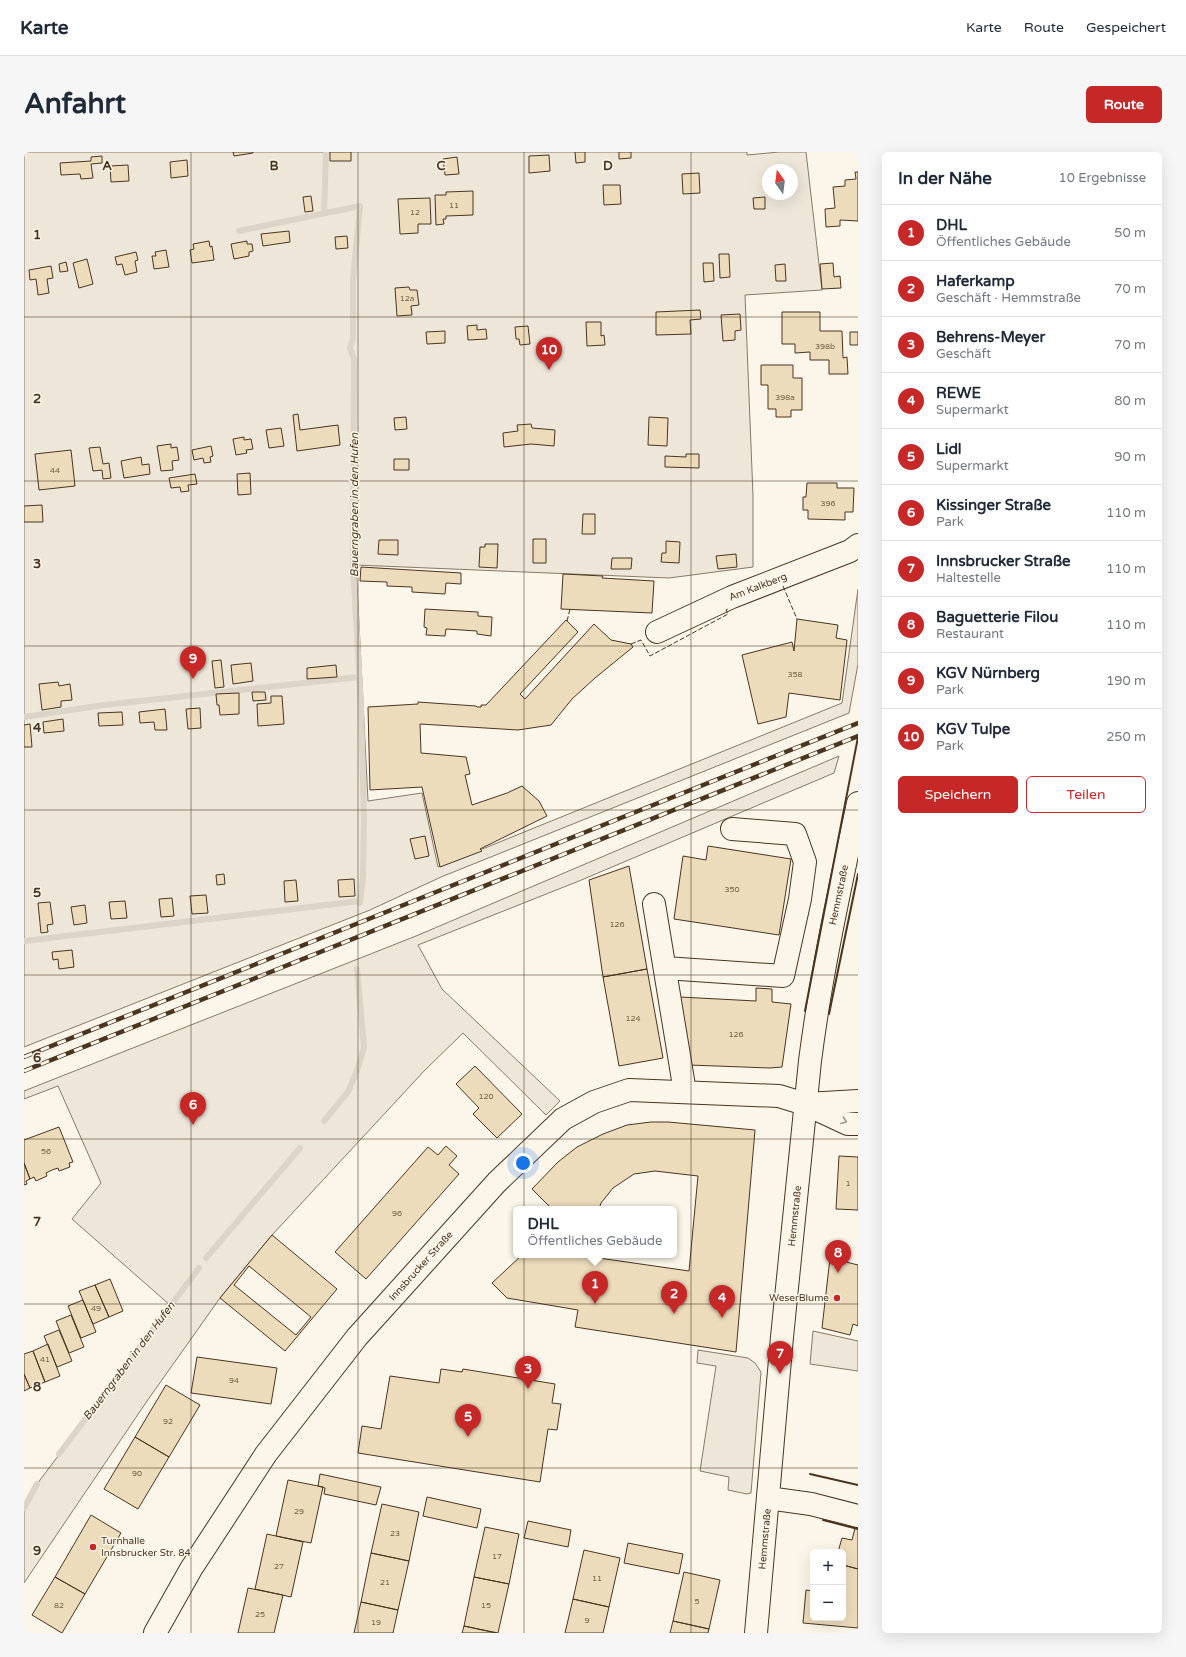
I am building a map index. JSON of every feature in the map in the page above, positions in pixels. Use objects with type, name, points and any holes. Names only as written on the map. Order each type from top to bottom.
[{"type":"street","name":"Am Kalkberg","points":[[657,632],[732,597],[854,548]]},
{"type":"street","name":"Hemmstraße","points":[[756,1633],[805,1104],[816,1018],[858,803]]},
{"type":"street","points":[[665,968],[783,976],[800,899],[805,862],[795,834],[732,829]]},
{"type":"street","points":[[654,904],[685,1092]]},
{"type":"street","name":"Innsbrucker Straße","points":[[155,1633],[190,1569],[266,1454],[357,1337],[477,1218],[497,1182],[563,1119],[594,1102],[629,1090],[779,1096],[805,1104]]},
{"type":"street","points":[[805,1104],[858,1101]]},
{"type":"street","points":[[805,1104],[848,1124],[858,1124]]},
{"type":"street","points":[[768,1498],[811,1504],[858,1516]]},
{"type":"shaded area","points":[[24,152],[747,152],[747,155],[779,152],[806,152],[822,290],[745,295],[753,496],[753,567],[669,578],[356,565],[368,801],[422,793],[438,867],[842,703],[858,589],[858,664],[849,713],[441,877],[370,910],[24,1047]]},
{"type":"shaded area","points":[[839,756],[834,773],[579,881],[418,945],[442,989],[560,1101],[546,1115],[463,1033],[425,1070],[272,1235],[220,1298],[147,1401],[24,1583],[24,1508],[37,1484],[171,1306],[72,1219],[101,1183],[58,1086],[24,1099],[24,1091],[416,936]]},
{"type":"shaded area","points":[[813,1331],[858,1341],[858,1371],[810,1364]]},
{"type":"shaded area","points":[[698,1350],[748,1358],[755,1363],[761,1372],[751,1493],[747,1494],[728,1490],[729,1477],[700,1471],[716,1366],[697,1363]]},
{"type":"building","points":[[233,152],[253,152],[253,153],[234,156]]},
{"type":"building","points":[[330,152],[351,152],[351,161],[330,161]]},
{"type":"building","points":[[575,152],[585,152],[585,162],[576,163]]},
{"type":"building","points":[[619,152],[631,152],[631,158],[619,159]]},
{"type":"building","points":[[549,155],[550,171],[529,173],[529,156]]},
{"type":"building","points":[[102,156],[102,163],[91,164],[93,178],[81,179],[80,174],[61,175],[60,163],[91,161],[91,157]]},
{"type":"building","points":[[457,157],[459,174],[445,175],[443,159]]},
{"type":"building","points":[[187,160],[188,176],[171,178],[170,162]]},
{"type":"building","points":[[128,165],[129,181],[111,182],[110,166]]},
{"type":"building","points":[[855,172],[858,172],[858,221],[840,220],[840,226],[826,227],[825,209],[835,208],[833,187],[845,186],[845,180],[856,179]]},
{"type":"building","points":[[699,173],[700,193],[683,194],[682,174]]},
{"type":"building","points":[[603,185],[620,185],[621,204],[604,205]]},
{"type":"building","points":[[473,191],[473,215],[446,216],[446,219],[443,219],[444,224],[436,225],[435,195],[446,195],[446,192]]},
{"type":"building","points":[[311,196],[313,211],[305,212],[303,197]]},
{"type":"building","points":[[762,197],[762,200],[765,200],[765,209],[754,209],[753,198]]},
{"type":"building","points":[[430,198],[431,224],[418,224],[418,233],[400,234],[398,199]]},
{"type":"building","points":[[289,231],[290,242],[263,246],[261,234]]},
{"type":"building","points":[[347,236],[348,248],[336,249],[335,237]]},
{"type":"building","points":[[209,241],[210,247],[212,246],[214,260],[192,263],[190,250],[194,249],[193,244]]},
{"type":"building","points":[[247,241],[247,244],[252,244],[253,251],[249,252],[249,256],[234,259],[231,244]]},
{"type":"building","points":[[166,250],[169,267],[154,269],[152,256],[156,256],[155,252]]},
{"type":"building","points":[[136,252],[138,260],[135,261],[137,272],[125,275],[122,264],[117,265],[115,257]]},
{"type":"building","points":[[719,254],[729,254],[730,277],[720,278]]},
{"type":"building","points":[[87,259],[93,284],[79,288],[73,263]]},
{"type":"building","points":[[66,262],[68,271],[60,272],[59,264]]},
{"type":"building","points":[[703,263],[713,263],[714,281],[704,282]]},
{"type":"building","points":[[833,263],[834,277],[840,276],[841,288],[822,289],[820,264]]},
{"type":"building","points":[[785,264],[786,281],[776,281],[775,265]]},
{"type":"building","points":[[51,266],[53,278],[47,279],[49,293],[38,295],[36,279],[30,280],[29,270]]},
{"type":"building","points":[[409,287],[410,290],[417,290],[419,305],[411,306],[412,315],[397,316],[395,288]]},
{"type":"building","points":[[700,310],[701,319],[690,320],[691,334],[656,335],[656,312]]},
{"type":"building","points":[[782,312],[820,312],[820,331],[842,331],[843,358],[847,357],[848,374],[829,374],[829,360],[810,360],[810,352],[795,353],[795,344],[782,344]]},
{"type":"building","points":[[740,314],[741,330],[735,331],[735,340],[723,341],[721,315]]},
{"type":"building","points":[[586,322],[601,322],[601,336],[604,335],[605,345],[587,346]]},
{"type":"building","points":[[477,325],[477,330],[486,329],[487,339],[468,340],[467,326]]},
{"type":"building","points":[[528,326],[530,344],[520,345],[519,339],[516,339],[515,327]]},
{"type":"building","points":[[445,331],[445,343],[427,344],[426,332]]},
{"type":"building","points":[[850,332],[858,332],[858,345],[850,345]]},
{"type":"building","points":[[761,365],[793,365],[793,378],[802,378],[802,410],[791,410],[791,417],[776,417],[776,409],[768,409],[768,385],[761,385]]},
{"type":"building","points":[[298,414],[300,430],[338,425],[340,445],[297,451],[293,415]]},
{"type":"building","points":[[406,417],[407,429],[395,430],[394,418]]},
{"type":"building","points":[[649,417],[668,418],[667,446],[648,445]]},
{"type":"building","points":[[531,424],[532,428],[555,430],[554,446],[531,444],[504,447],[503,433],[518,431],[517,425]]},
{"type":"building","points":[[281,428],[284,446],[269,448],[266,430]]},
{"type":"building","points":[[244,437],[244,440],[251,439],[253,449],[246,450],[247,453],[236,455],[233,439]]},
{"type":"building","points":[[171,444],[171,448],[177,447],[179,460],[172,461],[173,470],[161,471],[157,446]]},
{"type":"building","points":[[211,446],[213,456],[210,457],[211,462],[204,463],[203,458],[194,460],[192,450]]},
{"type":"building","points":[[100,447],[103,464],[109,463],[111,478],[103,479],[102,470],[93,471],[89,448]]},
{"type":"building","points":[[71,450],[75,486],[39,490],[35,454]]},
{"type":"building","points":[[686,454],[699,454],[699,468],[665,467],[665,456],[686,457]]},
{"type":"building","points":[[141,457],[142,465],[149,464],[150,474],[124,478],[121,461]]},
{"type":"building","points":[[394,459],[409,459],[409,470],[394,470]]},
{"type":"building","points":[[250,473],[251,494],[238,495],[237,474]]},
{"type":"building","points":[[195,474],[197,484],[188,485],[189,491],[181,492],[180,487],[171,488],[169,478]]},
{"type":"building","points":[[807,483],[837,483],[837,488],[854,488],[853,512],[845,512],[845,520],[808,519],[808,510],[803,510],[803,497],[806,497]]},
{"type":"building","points":[[42,505],[43,522],[24,522],[24,506]]},
{"type":"building","points":[[583,514],[595,514],[595,534],[582,534]]},
{"type":"building","points":[[533,539],[546,539],[546,563],[533,563]]},
{"type":"building","points":[[379,540],[398,540],[398,555],[378,554]]},
{"type":"building","points":[[666,541],[680,542],[679,563],[661,562],[662,553],[666,553]]},
{"type":"building","points":[[485,544],[498,544],[497,568],[479,567],[480,547],[485,547]]},
{"type":"building","points":[[736,554],[737,567],[718,569],[716,556]]},
{"type":"building","points":[[612,558],[632,558],[631,569],[611,569]]},
{"type":"building","points":[[361,567],[461,573],[461,584],[446,583],[445,594],[412,592],[412,587],[387,586],[387,582],[360,581]]},
{"type":"building","points":[[563,574],[654,581],[652,613],[561,609]]},
{"type":"building","points":[[425,609],[478,612],[478,616],[492,617],[491,636],[477,634],[477,631],[446,629],[445,636],[426,635],[427,628],[424,627]]},
{"type":"building","points":[[797,619],[838,625],[836,638],[847,640],[840,700],[789,693],[786,717],[758,724],[742,655],[792,642],[794,651]]},
{"type":"building","points":[[566,620],[578,632],[520,694],[525,699],[594,624],[611,640],[631,644],[633,647],[572,699],[551,725],[518,730],[420,724],[421,753],[466,757],[470,774],[465,775],[472,805],[507,793],[522,786],[539,801],[547,816],[480,849],[482,851],[440,867],[422,787],[370,790],[368,707],[418,704],[418,702],[477,707],[486,705]]},
{"type":"building","points":[[221,660],[224,687],[215,688],[212,661]]},
{"type":"building","points":[[251,663],[253,681],[233,684],[231,665]]},
{"type":"building","points":[[336,665],[337,677],[307,679],[307,668]]},
{"type":"building","points":[[58,682],[59,686],[70,684],[72,700],[61,701],[61,707],[42,710],[39,684]]},
{"type":"building","points":[[252,692],[265,692],[266,700],[253,701]]},
{"type":"building","points":[[239,693],[239,714],[220,715],[216,694]]},
{"type":"building","points":[[271,696],[282,696],[284,724],[258,726],[257,704],[271,703]]},
{"type":"building","points":[[200,708],[201,728],[188,729],[186,709]]},
{"type":"building","points":[[165,709],[167,730],[155,730],[154,722],[140,723],[139,712]]},
{"type":"building","points":[[122,712],[123,725],[99,726],[98,713]]},
{"type":"building","points":[[63,719],[64,731],[44,733],[43,722]]},
{"type":"building","points":[[30,724],[32,747],[24,747],[24,725]]},
{"type":"building","points":[[425,836],[429,856],[415,859],[410,839]]},
{"type":"building","points":[[708,846],[791,859],[779,935],[674,919],[683,856],[706,860]]},
{"type":"building","points":[[629,866],[647,969],[603,977],[589,880]]},
{"type":"building","points":[[224,874],[225,884],[217,885],[216,875]]},
{"type":"building","points":[[354,879],[355,896],[339,897],[338,880]]},
{"type":"building","points":[[296,880],[298,901],[285,902],[284,881]]},
{"type":"building","points":[[206,895],[208,913],[192,914],[190,896]]},
{"type":"building","points":[[172,898],[174,916],[161,917],[159,899]]},
{"type":"building","points":[[125,901],[127,918],[111,919],[109,902]]},
{"type":"building","points":[[50,902],[53,924],[47,925],[48,932],[41,933],[38,903]]},
{"type":"building","points":[[85,905],[87,923],[74,925],[71,907]]},
{"type":"building","points":[[72,950],[74,967],[59,969],[58,959],[53,960],[52,952]]},
{"type":"building","points":[[647,969],[663,1058],[619,1066],[603,977]]},
{"type":"building","points":[[756,988],[772,989],[772,1002],[791,1004],[782,1067],[770,1068],[689,1065],[680,997],[756,1001]]},
{"type":"building","points":[[475,1066],[522,1114],[497,1138],[473,1114],[479,1108],[456,1084]]},
{"type":"building","points":[[651,1122],[668,1122],[755,1130],[736,1352],[575,1327],[578,1310],[507,1298],[492,1283],[519,1258],[599,1258],[689,1271],[698,1176],[655,1171],[634,1174],[613,1188],[600,1206],[549,1206],[532,1189],[558,1162],[577,1147],[603,1134],[627,1125]]},
{"type":"building","points":[[59,1127],[73,1162],[69,1163],[70,1167],[59,1171],[58,1168],[52,1170],[46,1173],[47,1176],[36,1181],[34,1177],[30,1179],[24,1163],[24,1140]]},
{"type":"building","points":[[446,1146],[457,1156],[449,1165],[459,1174],[366,1279],[335,1252],[428,1147],[438,1155]]},
{"type":"building","points":[[839,1156],[858,1157],[858,1210],[836,1209]]},
{"type":"building","points":[[24,1163],[30,1179],[26,1181],[27,1184],[24,1185]]},
{"type":"building","points":[[272,1235],[337,1289],[285,1351],[220,1298]],"holes":[[[249,1266],[311,1317],[296,1335],[234,1285]]]},
{"type":"building","points":[[830,1258],[858,1265],[858,1326],[853,1324],[850,1335],[822,1328]]},
{"type":"building","points":[[110,1279],[123,1311],[109,1317],[95,1285]]},
{"type":"building","points":[[95,1285],[109,1317],[93,1324],[79,1291]]},
{"type":"building","points":[[83,1300],[96,1332],[81,1338],[68,1306]]},
{"type":"building","points":[[71,1315],[84,1347],[69,1353],[56,1321]]},
{"type":"building","points":[[59,1330],[72,1361],[57,1367],[44,1336]]},
{"type":"building","points":[[48,1344],[60,1376],[45,1382],[33,1351]]},
{"type":"building","points":[[33,1351],[45,1382],[30,1388],[24,1374],[24,1354]]},
{"type":"building","points":[[197,1357],[277,1368],[271,1404],[191,1393]]},
{"type":"building","points":[[441,1369],[462,1372],[463,1369],[555,1384],[552,1403],[561,1404],[557,1430],[548,1429],[540,1482],[358,1453],[362,1426],[381,1429],[390,1376],[439,1383]]},
{"type":"building","points":[[24,1374],[30,1388],[24,1391]]},
{"type":"building","points":[[166,1385],[200,1405],[169,1457],[135,1437]]},
{"type":"building","points":[[135,1437],[169,1457],[138,1509],[104,1489]]},
{"type":"building","points":[[320,1474],[381,1487],[376,1505],[324,1494],[325,1488],[318,1486]]},
{"type":"building","points":[[288,1480],[323,1487],[311,1543],[276,1536]]},
{"type":"building","points":[[427,1497],[481,1509],[477,1528],[423,1516]]},
{"type":"building","points":[[382,1504],[419,1512],[409,1561],[371,1553]]},
{"type":"building","name":"Turnhalle Innsbrucker Str. 84","points":[[91,1515],[121,1533],[85,1594],[55,1577]]},
{"type":"building","points":[[528,1521],[571,1530],[568,1547],[524,1538]]},
{"type":"building","points":[[485,1527],[519,1534],[509,1584],[474,1577]]},
{"type":"building","points":[[855,1528],[858,1529],[858,1569],[846,1566],[846,1549],[839,1549],[842,1538],[852,1540]]},
{"type":"building","points":[[267,1534],[303,1542],[291,1597],[255,1589]]},
{"type":"building","points":[[628,1543],[683,1554],[679,1574],[624,1563]]},
{"type":"building","points":[[584,1550],[620,1558],[609,1607],[573,1599]]},
{"type":"building","points":[[371,1553],[409,1561],[398,1610],[361,1602]]},
{"type":"building","points":[[846,1566],[858,1569],[858,1628],[803,1623],[806,1590],[810,1591],[810,1621],[846,1621]]},
{"type":"building","points":[[684,1572],[720,1580],[709,1629],[673,1621]]},
{"type":"building","points":[[55,1577],[85,1594],[62,1633],[32,1615]]},
{"type":"building","points":[[474,1577],[509,1584],[498,1633],[464,1626]]},
{"type":"building","points":[[248,1588],[283,1595],[274,1633],[238,1633]]},
{"type":"building","points":[[573,1599],[609,1607],[603,1633],[565,1633]]},
{"type":"building","points":[[361,1602],[398,1610],[393,1633],[354,1633]]},
{"type":"building","points":[[673,1621],[709,1629],[708,1633],[670,1633]]},
{"type":"building","points":[[464,1626],[496,1633],[462,1633]]},
{"type":"waterway","name":"Bauerngraben in den Hufen","points":[[324,213],[326,152]]},
{"type":"waterway","name":"Bauerngraben in den Hufen","points":[[239,231],[360,206],[353,279],[353,338],[350,348],[354,359],[353,566],[361,705],[364,820],[363,876],[360,903]]},
{"type":"waterway","points":[[24,717],[104,705],[359,677]]},
{"type":"waterway","points":[[24,941],[360,901]]},
{"type":"waterway","name":"Bauerngraben in den Hufen","points":[[324,1121],[348,1092],[357,1071],[364,1047],[357,969]]},
{"type":"waterway","name":"Bauerngraben in den Hufen","points":[[206,1258],[300,1148]]},
{"type":"waterway","name":"Bauerngraben in den Hufen","points":[[59,1454],[199,1268]]},
{"type":"waterway","name":"Bauerngraben in den Hufen","points":[[24,1508],[37,1484]]},
{"type":"railway","points":[[24,1057],[858,723]]},
{"type":"railway","points":[[24,1071],[858,736]]},
{"type":"fence","points":[[783,586],[797,619]]},
{"type":"fence","points":[[567,621],[570,609]]},
{"type":"fence","points":[[631,644],[641,640],[650,656],[728,614],[726,610],[728,609]]},
{"type":"wall","points":[[805,1011],[858,737]]},
{"type":"wall","points":[[829,1014],[858,874]]},
{"type":"wall","points":[[810,1474],[858,1485]]},
{"type":"wall","points":[[823,1520],[858,1529]]},
{"type":"place","name":"KGV Tulpe","points":[[549,370]]},
{"type":"place","name":"KGV Nürnberg","points":[[193,679]]},
{"type":"place","name":"Kissinger Straße","points":[[193,1125]]},
{"type":"place","name":"Baguetterie Filou","points":[[838,1273]]},
{"type":"place","name":"WeserBlume","points":[[837,1298]]},
{"type":"place","name":"DHL","points":[[595,1304]]},
{"type":"place","name":"Haferkamp","points":[[674,1314]]},
{"type":"place","name":"REWE","points":[[722,1318]]},
{"type":"place","name":"Innsbrucker Straße","points":[[780,1374]]},
{"type":"place","name":"Behrens-Meyer","points":[[528,1389]]},
{"type":"place","name":"Lidl","points":[[468,1437]]},
{"type":"place","name":"Turnhalle Innsbrucker Str. 84","points":[[93,1547]]}]
